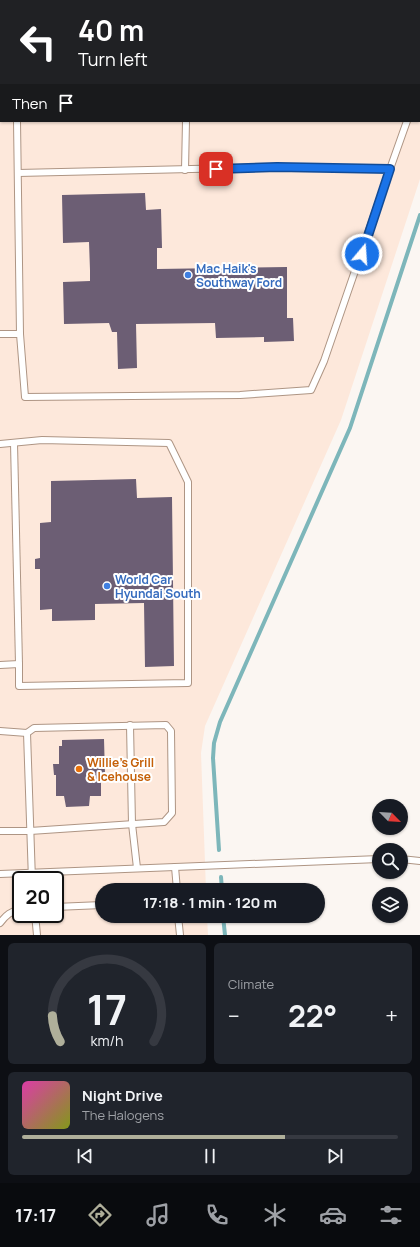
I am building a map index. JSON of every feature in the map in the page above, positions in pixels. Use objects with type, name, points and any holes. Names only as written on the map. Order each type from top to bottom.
[{"type":"lane","points":[[17,122],[20,334],[25,397],[240,395],[311,390],[324,361],[407,122]]},
{"type":"lane","points":[[185,170],[186,122]]},
{"type":"lane","points":[[18,173],[277,167],[390,169]]},
{"type":"lane","points":[[0,334],[20,334]]},
{"type":"lane","points":[[0,444],[42,440],[169,443],[188,482],[188,683],[19,686],[14,443]]},
{"type":"lane","points":[[0,665],[19,664]]},
{"type":"lane","points":[[0,731],[27,733],[34,728],[161,724],[171,731],[172,813],[164,822],[30,831],[0,831]]},
{"type":"lane","points":[[130,725],[132,824],[137,868]]},
{"type":"lane","points":[[27,733],[32,871]]},
{"type":"lane","points":[[64,871],[372,859]]},
{"type":"lane","points":[[408,860],[420,862]]},
{"type":"lane","points":[[175,867],[176,883]]},
{"type":"lane","points":[[0,874],[12,874]]},
{"type":"lane","points":[[64,907],[95,905]]},
{"type":"lane","points":[[0,923],[6,915],[12,911]]},
{"type":"lane","points":[[36,923],[37,935]]},
{"type":"lane","points":[[179,923],[180,935]]},
{"type":"shaded area","points":[[0,122],[420,122],[420,179],[341,420],[205,726],[201,753],[206,883],[95,883],[95,923],[207,923],[208,935],[0,935]]},
{"type":"building","name":"Mac Haik's Southway Ford","points":[[145,193],[146,210],[161,209],[162,248],[157,248],[157,269],[287,267],[287,318],[293,318],[294,341],[264,342],[264,337],[216,338],[215,323],[136,324],[137,368],[118,369],[117,332],[112,332],[109,323],[64,324],[63,282],[90,281],[90,270],[89,242],[63,243],[62,195]]},
{"type":"building","name":"World Car Hyundai South","points":[[136,479],[137,498],[172,497],[174,666],[145,667],[144,603],[95,604],[95,620],[52,621],[52,609],[40,610],[40,569],[35,569],[35,559],[40,558],[40,523],[51,522],[51,481]]},
{"type":"building","name":"Willie's Grill & Icehouse","points":[[104,739],[105,774],[101,775],[101,796],[90,796],[89,806],[66,807],[64,796],[56,796],[56,775],[54,775],[53,764],[59,764],[59,746],[62,746],[62,740]]},
{"type":"waterway","points":[[219,850],[213,758],[214,743],[220,722],[350,428],[420,215]]},
{"type":"waterway","points":[[221,877],[221,883]]},
{"type":"waterway","points":[[224,923],[225,935]]},
{"type":"place","name":"Mac Haik's Southway Ford","points":[[188,275]]},
{"type":"place","name":"World Car Hyundai South","points":[[107,586]]},
{"type":"place","name":"Willie's Grill & Icehouse","points":[[79,769]]},
{"type":"route","points":[[216,169],[277,167],[390,169],[362,254]]}]
